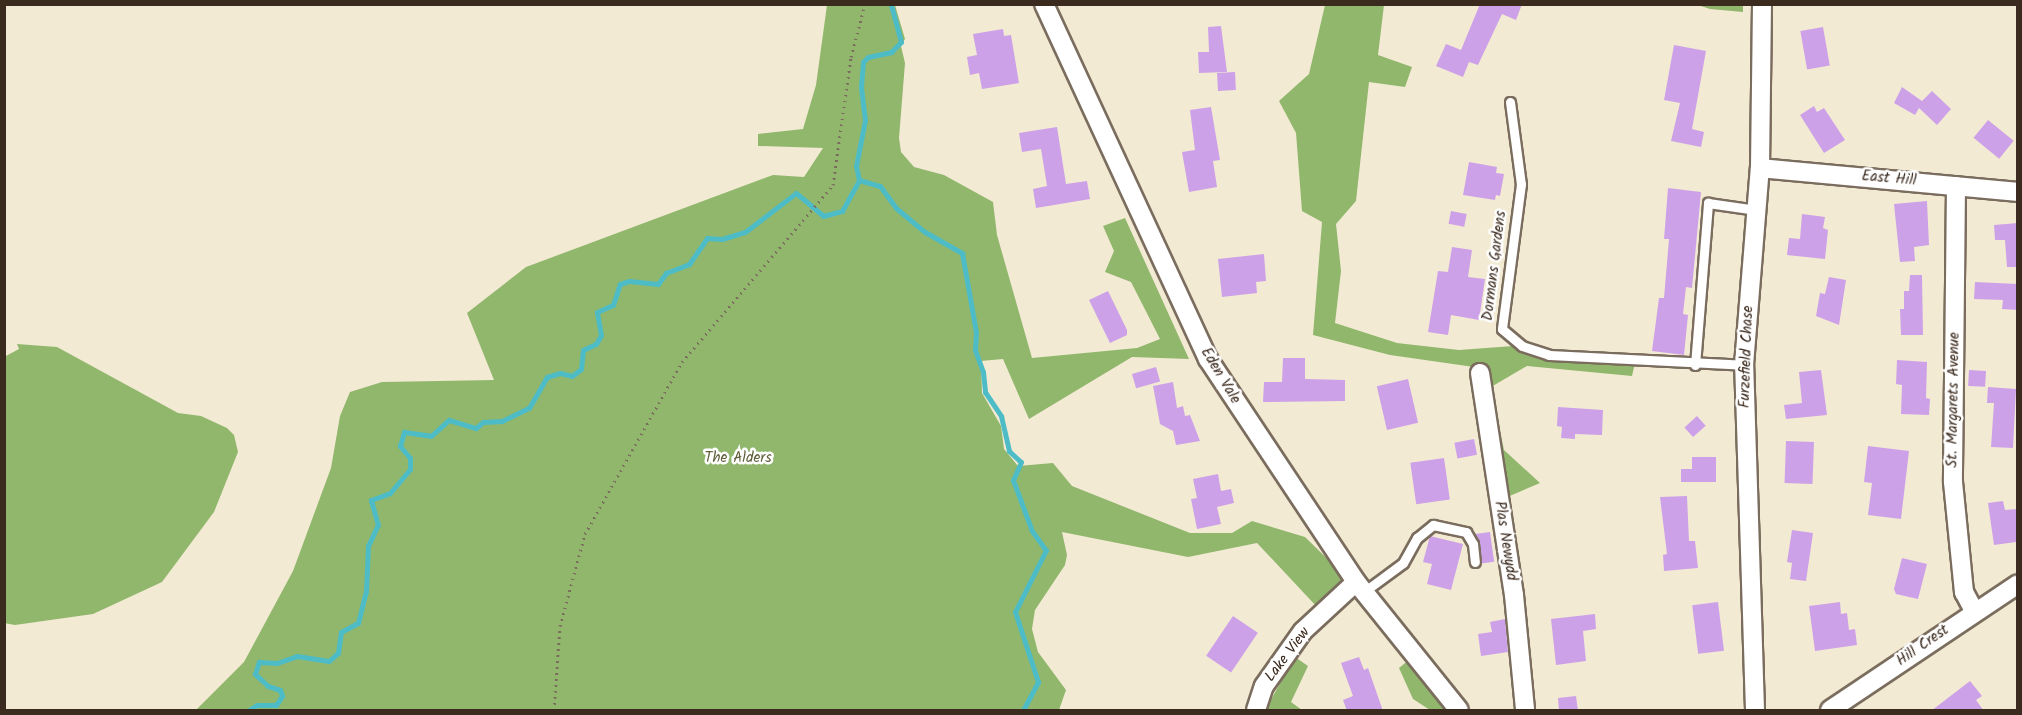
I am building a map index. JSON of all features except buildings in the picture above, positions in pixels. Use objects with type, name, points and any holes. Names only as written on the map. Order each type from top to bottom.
[{"type":"street","name":"Eden Vale","points":[[1044,4],[1208,359],[1360,586],[1460,711]]},
{"type":"street","name":"Furzefield Chase","points":[[1755,711],[1744,365],[1760,168],[1762,4]]},
{"type":"street","name":"East Hill","points":[[1760,168],[2018,192]]},
{"type":"street","name":"St. Margarets Avenue","points":[[1956,186],[1953,482],[1964,592],[1974,611]]},
{"type":"street","name":"Plas Newydd","points":[[1480,373],[1514,596],[1525,711]]},
{"type":"street","name":"Hill Crest","points":[[1830,711],[1974,611],[2018,584]]},
{"type":"street","name":"Lake View","points":[[1256,711],[1264,686],[1303,631],[1360,586]]},
{"type":"lane","name":"Dormans Gardens","points":[[1510,102],[1521,184],[1502,329],[1522,346],[1549,355],[1695,365],[1744,365]]},
{"type":"lane","points":[[1695,365],[1708,203],[1756,210]]},
{"type":"lane","points":[[1360,586],[1403,563],[1417,538],[1432,525],[1466,532],[1473,544],[1475,562]]},
{"type":"path","points":[[554,711],[560,626],[585,534],[682,362],[814,209],[837,173],[851,57],[865,4]]},
{"type":"green space","name":"The Alders","points":[[827,5],[895,5],[905,39],[901,46],[905,63],[899,138],[901,152],[914,167],[944,175],[993,202],[997,235],[1032,358],[1137,348],[1160,339],[1131,282],[1105,272],[1114,251],[1103,226],[1125,218],[1189,359],[1132,357],[1029,419],[1003,359],[981,361],[982,393],[1001,426],[1004,449],[1018,466],[1053,463],[1072,486],[1190,533],[1232,533],[1252,521],[1305,537],[1348,579],[1317,607],[1257,543],[1188,557],[1062,532],[1067,555],[1065,565],[1035,610],[1032,629],[1038,652],[1066,690],[1059,710],[196,710],[244,662],[293,571],[331,468],[340,416],[350,392],[382,382],[494,380],[467,313],[526,267],[773,175],[804,177],[823,148],[758,146],[758,134],[803,129],[816,85]]},
{"type":"green space","points":[[1325,5],[1384,5],[1378,55],[1412,67],[1405,87],[1369,82],[1356,201],[1336,224],[1341,271],[1335,323],[1397,343],[1459,350],[1513,346],[1553,359],[1635,363],[1632,376],[1527,366],[1491,387],[1504,450],[1540,483],[1505,498],[1481,368],[1390,355],[1313,335],[1322,222],[1302,211],[1296,133],[1279,101],[1309,74]]},
{"type":"green space","points":[[1698,5],[1743,5],[1743,12],[1710,9]]},
{"type":"green space","points":[[17,344],[57,347],[178,413],[201,416],[227,428],[234,435],[238,452],[214,512],[162,582],[93,614],[15,625],[4,623],[4,357],[19,349]]},
{"type":"green space","points":[[1295,657],[1308,666],[1291,702],[1302,710],[1265,710]]},
{"type":"green space","points":[[1410,659],[1447,704],[1442,710],[1430,710],[1413,699],[1399,668]]},
{"type":"waterway","points":[[859,180],[856,166],[865,120],[861,86],[863,62],[868,57],[891,52],[901,42],[891,4]]},
{"type":"waterway","points":[[859,180],[880,186],[896,208],[925,232],[962,253],[976,332],[975,350],[983,372],[985,392],[1001,416],[1009,451],[1021,462],[1013,480],[1032,531],[1046,550],[1015,612],[1038,682],[1023,710]]},
{"type":"waterway","points":[[249,710],[257,705],[276,705],[282,696],[280,690],[268,686],[255,674],[259,662],[277,663],[297,656],[329,661],[338,653],[341,632],[358,623],[366,592],[368,546],[378,525],[371,500],[390,493],[410,469],[410,458],[400,446],[404,432],[431,436],[449,420],[476,428],[483,422],[502,421],[529,408],[547,377],[560,373],[572,376],[581,369],[583,350],[596,344],[601,335],[597,312],[613,305],[620,284],[629,281],[658,284],[666,273],[689,264],[707,238],[722,239],[745,232],[796,193],[823,216],[842,211],[859,180]]}]
